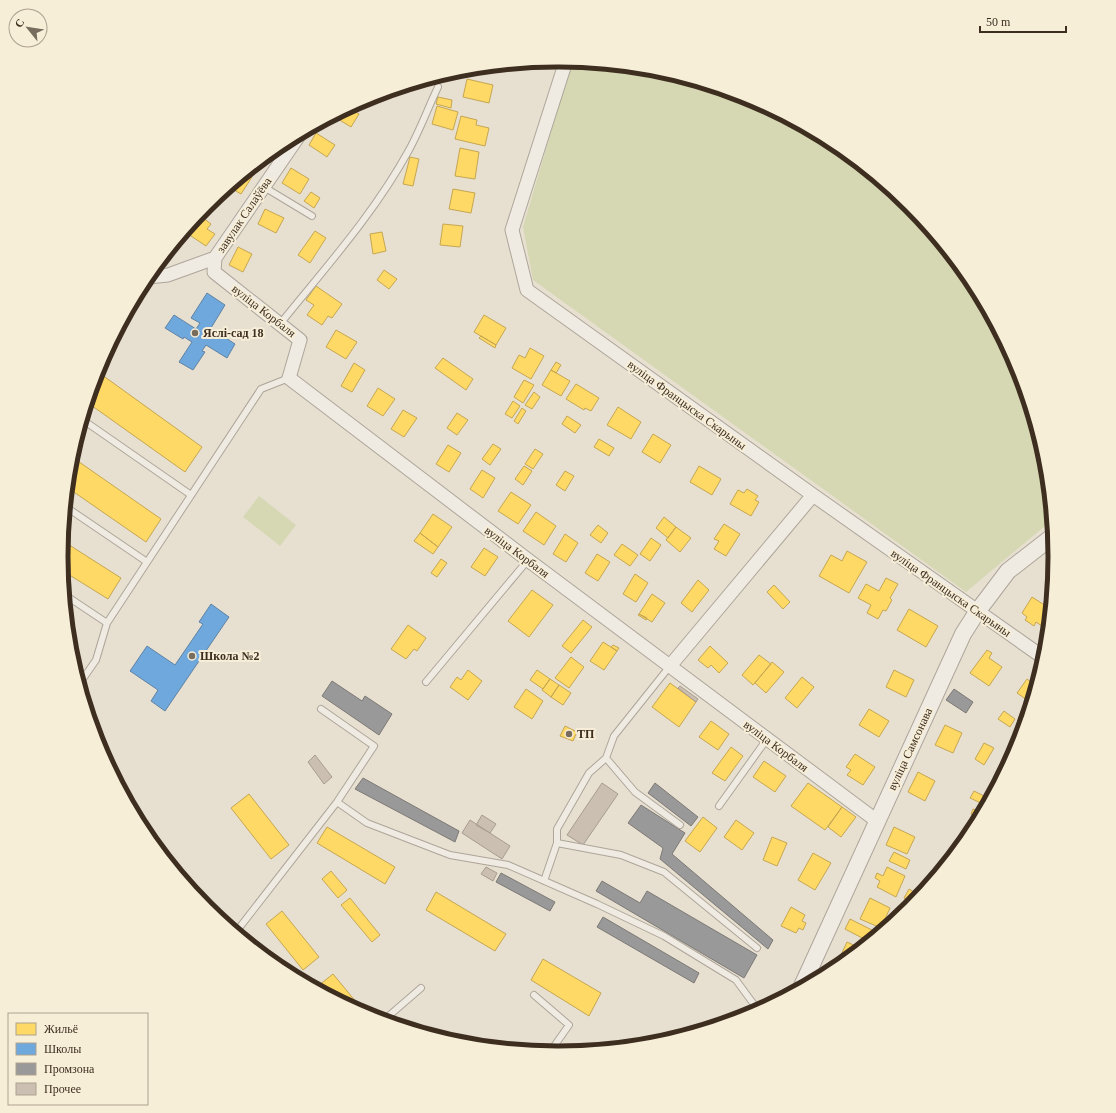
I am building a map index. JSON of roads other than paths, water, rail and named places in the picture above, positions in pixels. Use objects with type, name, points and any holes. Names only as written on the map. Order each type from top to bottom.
[{"type":"street","name":"вуліца Францыска Скарыны","points":[[564,67],[512,230],[527,290],[1038,654]]},
{"type":"street","name":"завулак Салаўёва","points":[[158,276],[168,275],[215,258],[292,145]]},
{"type":"street","name":"вуліца Корбаля","points":[[215,258],[214,272],[300,340],[289,378],[528,560],[877,821]]},
{"type":"street","points":[[670,666],[813,495]]},
{"type":"street","name":"вуліца Самсонава","points":[[805,979],[963,634],[1008,571],[1047,540]]},
{"type":"lane","points":[[280,324],[361,224],[386,188],[409,150],[438,87]]},
{"type":"lane","points":[[264,186],[312,216]]},
{"type":"lane","points":[[84,678],[96,660],[107,623],[261,389],[289,378]]},
{"type":"lane","points":[[87,423],[191,495]]},
{"type":"lane","points":[[71,511],[147,562]]},
{"type":"lane","points":[[426,682],[528,560]]},
{"type":"lane","points":[[71,599],[107,623]]},
{"type":"lane","points":[[544,881],[557,843],[557,829],[589,773],[606,758],[614,736],[670,666]]},
{"type":"lane","points":[[239,928],[337,802],[374,746],[321,709]]},
{"type":"lane","points":[[719,806],[767,739]]},
{"type":"lane","points":[[606,758],[635,792],[680,825]]},
{"type":"lane","points":[[337,802],[368,823],[450,855],[508,865],[597,904],[664,936],[736,980],[754,1005]]},
{"type":"lane","points":[[557,843],[621,855],[664,872],[757,948]]},
{"type":"lane","points":[[389,1016],[421,988]]},
{"type":"lane","points":[[534,995],[569,1025],[554,1046]]},
{"type":"place","name":"Яслі-сад 18","points":[[195,333]]},
{"type":"place","name":"Школа №2","points":[[192,656]]},
{"type":"place","name":"ТП","points":[[569,734]]}]
